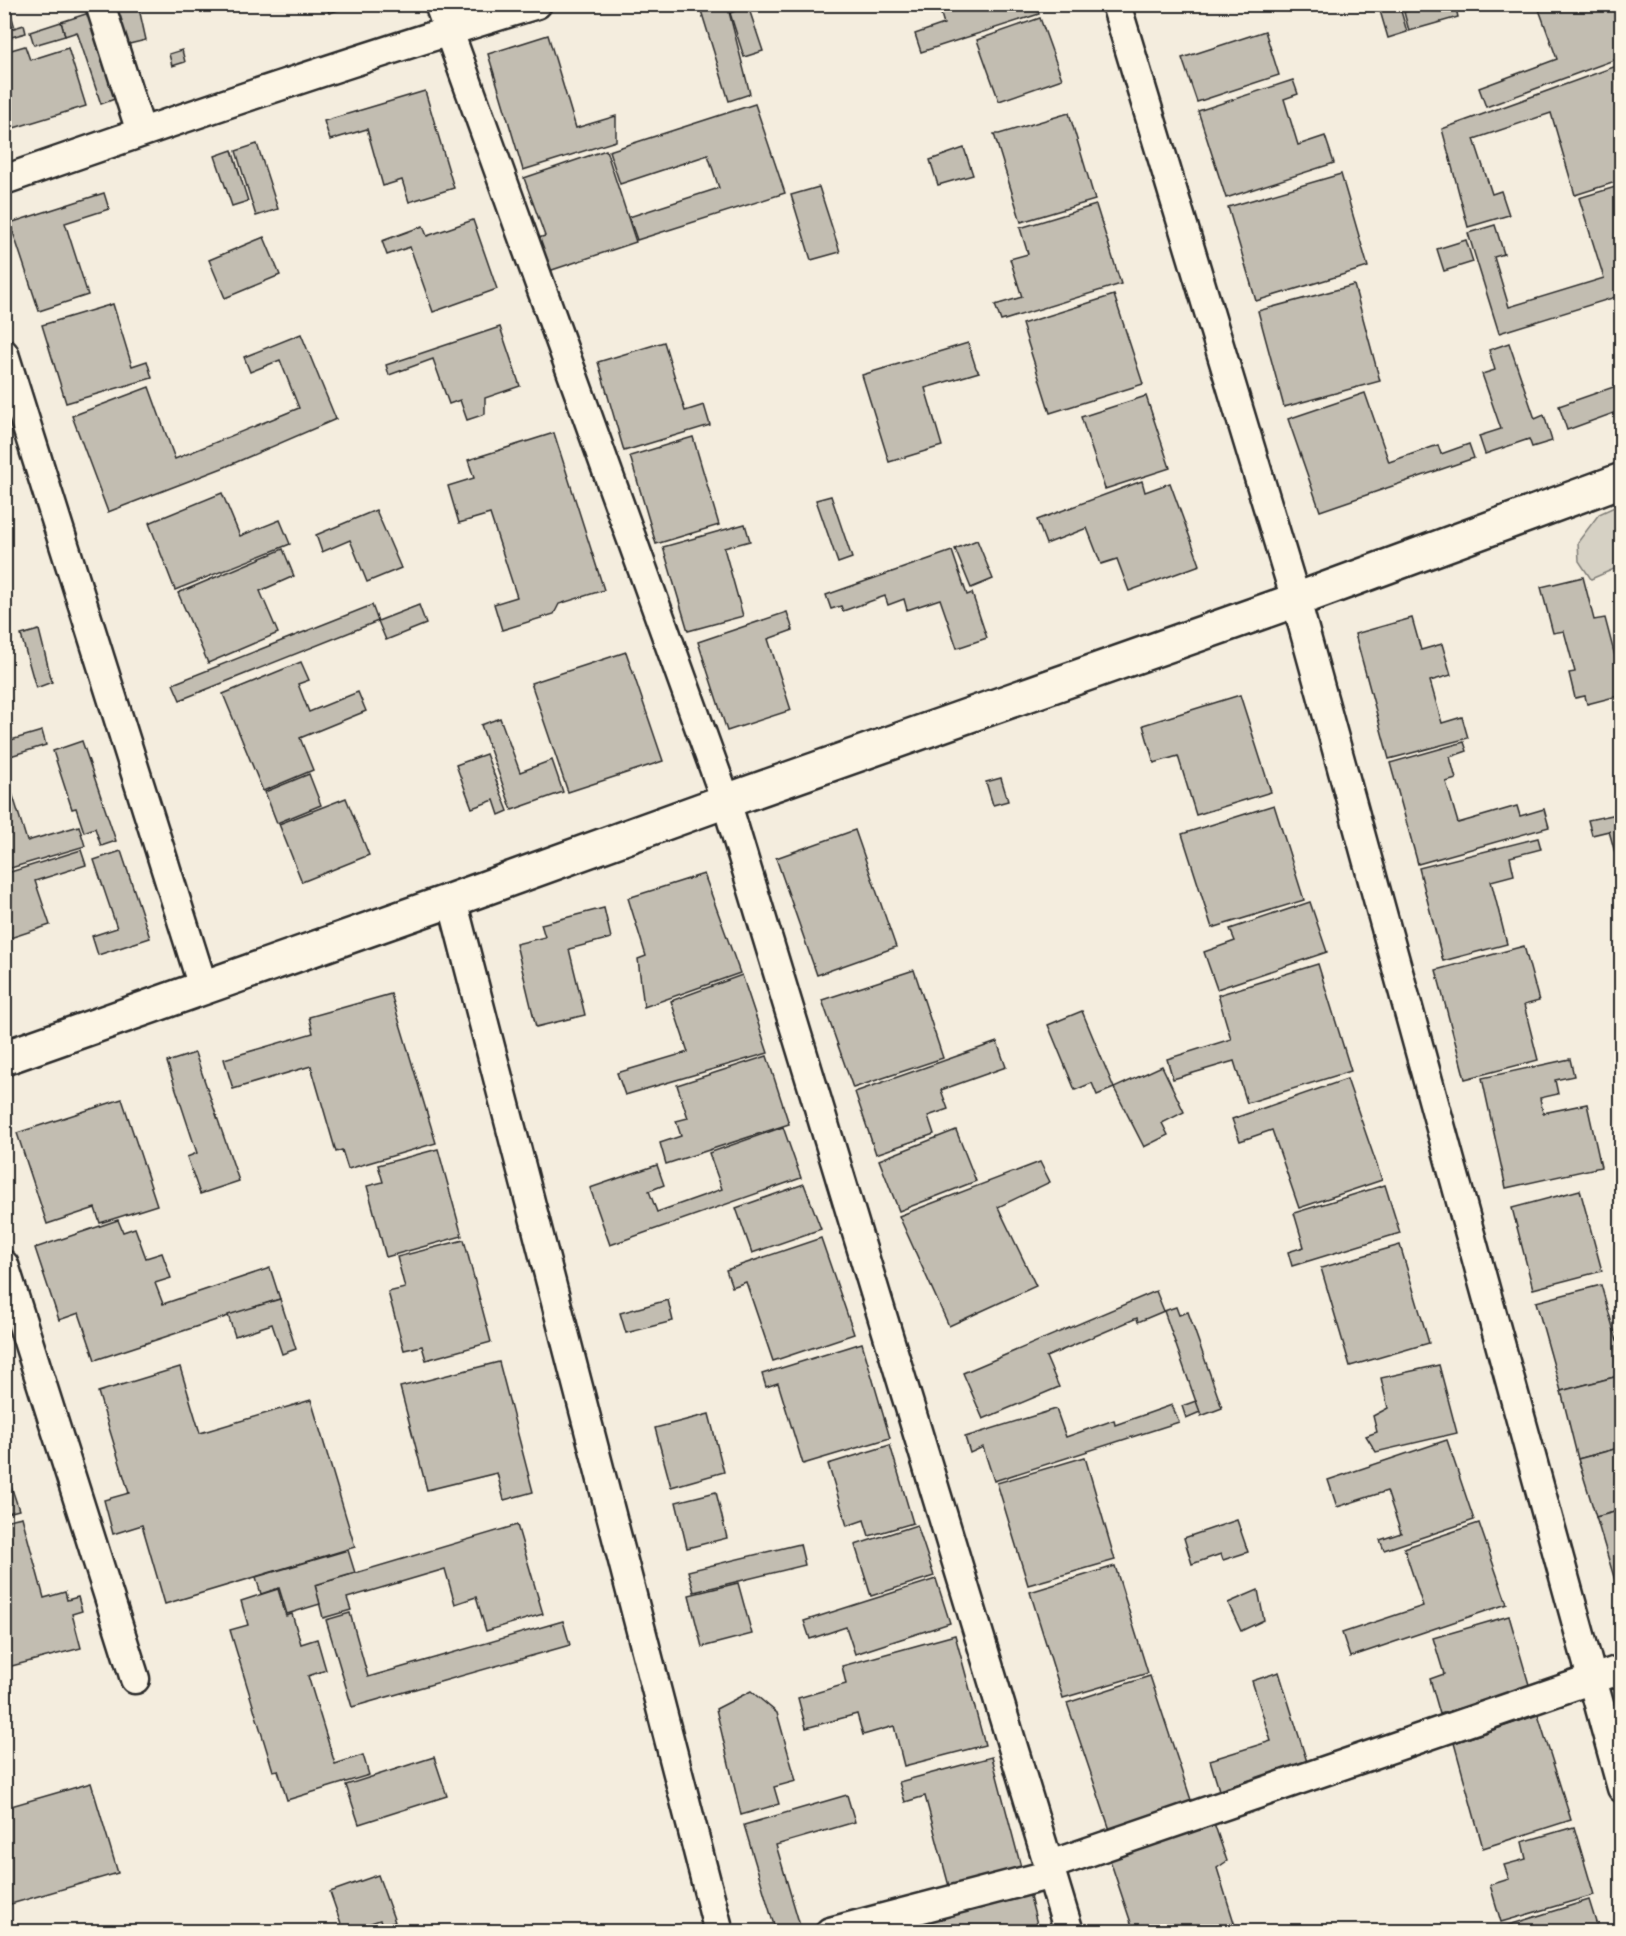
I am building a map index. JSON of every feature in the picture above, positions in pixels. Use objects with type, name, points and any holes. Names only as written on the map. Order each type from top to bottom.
[{"type":"street","points":[[100,4],[141,132]]},
{"type":"street","points":[[439,4],[726,801],[1069,1932]]},
{"type":"street","points":[[4,180],[141,132],[537,4]]},
{"type":"street","points":[[1116,4],[1296,600],[1622,1788]]},
{"type":"street","points":[[4,354],[203,987]]},
{"type":"street","points":[[4,1058],[1296,600],[1622,480]]},
{"type":"street","points":[[452,900],[719,1932]]},
{"type":"street","points":[[4,1265],[135,1679]]},
{"type":"street","points":[[830,1932],[1051,1870],[1622,1669]]},
{"type":"shaded area","points":[[1621,504],[1621,566],[1591,579],[1579,561],[1578,542],[1599,514]]},
{"type":"building","points":[[4,4],[8,4],[15,28],[4,31]]},
{"type":"building","points":[[116,4],[138,4],[146,40],[125,45]]},
{"type":"building","points":[[326,4],[356,4],[329,13]]},
{"type":"building","points":[[699,4],[727,4],[750,94],[729,101]]},
{"type":"building","points":[[938,4],[1036,4],[1039,14],[921,52],[915,34],[944,24]]},
{"type":"building","points":[[1378,4],[1399,4],[1407,32],[1388,38]]},
{"type":"building","points":[[1430,4],[1455,4],[1458,17],[1409,31],[1404,12]]},
{"type":"building","points":[[1537,4],[1622,4],[1622,57],[1486,107],[1479,88],[1557,59]]},
{"type":"building","points":[[748,6],[763,51],[744,57],[730,13]]},
{"type":"building","points":[[92,12],[120,97],[101,104],[77,32],[65,36],[61,22]]},
{"type":"building","points":[[1040,18],[1062,79],[999,101],[977,40]]},
{"type":"building","points":[[61,22],[65,36],[34,45],[30,32]]},
{"type":"building","points":[[24,25],[26,33],[4,39],[4,31]]},
{"type":"building","points":[[1265,31],[1279,75],[1197,102],[1182,58]]},
{"type":"building","points":[[548,35],[576,128],[616,116],[616,141],[523,170],[488,54]]},
{"type":"building","points":[[25,46],[30,60],[68,48],[86,106],[4,131],[4,52]]},
{"type":"building","points":[[182,50],[185,62],[172,66],[169,54]]},
{"type":"building","points":[[1622,64],[1622,180],[1575,195],[1551,113],[1474,139],[1492,194],[1501,191],[1509,215],[1468,227],[1442,129]]},
{"type":"building","points":[[1293,80],[1298,94],[1284,99],[1298,145],[1325,136],[1334,163],[1226,198],[1198,111]]},
{"type":"building","points":[[425,91],[454,188],[409,202],[402,180],[383,186],[367,129],[330,140],[324,121]]},
{"type":"building","points":[[755,104],[785,193],[637,240],[629,217],[719,188],[708,155],[620,184],[609,151]]},
{"type":"building","points":[[1069,113],[1095,200],[1021,222],[994,134]]},
{"type":"building","points":[[257,144],[278,209],[256,216],[236,151]]},
{"type":"building","points":[[964,148],[973,175],[938,185],[930,160]]},
{"type":"building","points":[[232,150],[248,201],[232,206],[215,156]]},
{"type":"building","points":[[606,150],[636,242],[543,273],[532,240],[545,236],[524,178]]},
{"type":"building","points":[[1341,174],[1368,267],[1256,301],[1228,207]]},
{"type":"building","points":[[1622,185],[1622,295],[1499,333],[1468,233],[1495,225],[1504,254],[1494,257],[1509,307],[1604,278],[1579,198]]},
{"type":"building","points":[[819,187],[840,252],[811,260],[791,195]]},
{"type":"building","points":[[104,193],[109,209],[65,223],[88,295],[39,311],[10,223]]},
{"type":"building","points":[[1096,205],[1121,284],[1001,321],[995,305],[1022,297],[1010,259],[1028,254],[1020,228]]},
{"type":"building","points":[[473,220],[497,289],[433,312],[410,247],[387,255],[382,241],[423,226],[427,236]]},
{"type":"building","points":[[264,237],[280,275],[225,298],[209,260]]},
{"type":"building","points":[[1466,240],[1473,262],[1444,271],[1437,249]]},
{"type":"building","points":[[1354,285],[1380,381],[1284,407],[1258,311]]},
{"type":"building","points":[[1114,295],[1143,384],[1050,413],[1022,324]]},
{"type":"building","points":[[113,304],[132,366],[147,361],[152,378],[66,403],[42,325]]},
{"type":"building","points":[[500,327],[520,386],[485,398],[485,414],[467,420],[460,400],[449,404],[433,359],[389,375],[386,365]]},
{"type":"building","points":[[301,334],[336,419],[225,467],[108,512],[72,416],[149,387],[175,459],[299,408],[280,360],[250,372],[244,357]]},
{"type":"building","points":[[664,342],[685,411],[704,405],[710,425],[624,451],[598,362]]},
{"type":"building","points":[[968,343],[979,372],[925,388],[942,446],[889,462],[862,375]]},
{"type":"building","points":[[1509,343],[1535,419],[1544,415],[1552,441],[1532,447],[1529,439],[1485,454],[1479,436],[1501,429],[1482,374],[1495,370],[1489,350]]},
{"type":"building","points":[[1622,384],[1622,410],[1567,430],[1559,406]]},
{"type":"building","points":[[1365,393],[1389,462],[1438,445],[1441,454],[1469,444],[1474,458],[1320,511],[1288,419]]},
{"type":"building","points":[[1146,396],[1170,468],[1105,489],[1081,417]]},
{"type":"building","points":[[554,433],[604,590],[559,604],[554,614],[502,630],[494,604],[517,597],[490,514],[459,523],[448,486],[474,478],[468,460]]},
{"type":"building","points":[[693,437],[719,525],[656,544],[630,456]]},
{"type":"building","points":[[1142,481],[1145,492],[1170,483],[1200,565],[1129,591],[1117,559],[1101,564],[1087,528],[1046,544],[1037,520]]},
{"type":"building","points":[[222,493],[240,536],[280,520],[290,544],[175,590],[149,523]]},
{"type":"building","points":[[831,496],[852,558],[838,563],[816,500]]},
{"type":"building","points":[[376,510],[401,568],[367,582],[350,540],[322,552],[316,535]]},
{"type":"building","points":[[745,524],[750,541],[724,548],[743,616],[688,631],[663,547]]},
{"type":"building","points":[[977,540],[993,579],[971,588],[955,549]]},
{"type":"building","points":[[283,549],[294,576],[260,591],[278,633],[208,663],[178,593]]},
{"type":"building","points":[[952,551],[967,595],[972,593],[987,638],[957,648],[940,599],[907,610],[904,599],[888,605],[885,596],[843,611],[841,606],[831,609],[826,595]]},
{"type":"building","points":[[1583,577],[1594,620],[1605,618],[1622,683],[1622,695],[1587,704],[1585,696],[1575,698],[1569,673],[1575,672],[1564,631],[1553,633],[1541,587]]},
{"type":"building","points":[[4,585],[12,611],[4,614]]},
{"type":"building","points":[[372,605],[378,621],[180,700],[173,684]]},
{"type":"building","points":[[419,605],[426,624],[386,640],[378,621]]},
{"type":"building","points":[[787,612],[793,630],[768,639],[791,710],[727,731],[698,642]]},
{"type":"building","points":[[1412,618],[1421,650],[1442,644],[1451,675],[1430,681],[1442,723],[1462,717],[1468,738],[1389,759],[1355,634]]},
{"type":"building","points":[[39,630],[52,682],[36,688],[21,635]]},
{"type":"building","points":[[626,652],[663,761],[568,792],[531,683]]},
{"type":"building","points":[[301,662],[309,680],[298,684],[309,712],[358,692],[366,711],[300,738],[313,770],[263,791],[223,694]]},
{"type":"building","points":[[1240,695],[1271,792],[1196,815],[1178,756],[1154,763],[1143,725]]},
{"type":"building","points":[[500,718],[520,772],[552,760],[563,792],[512,810],[481,725]]},
{"type":"building","points":[[42,731],[46,745],[4,758],[4,742]]},
{"type":"building","points":[[82,741],[116,841],[101,846],[95,828],[84,832],[76,808],[72,809],[53,751]]},
{"type":"building","points":[[1464,742],[1467,751],[1450,757],[1456,779],[1446,782],[1458,823],[1517,806],[1520,816],[1544,809],[1549,827],[1418,864],[1390,763]]},
{"type":"building","points":[[486,754],[508,811],[499,815],[494,800],[472,808],[456,765]]},
{"type":"building","points":[[4,767],[27,841],[79,826],[85,846],[4,870]]},
{"type":"building","points":[[309,774],[321,805],[277,823],[265,792]]},
{"type":"building","points":[[1001,778],[1008,801],[993,805],[986,782]]},
{"type":"building","points":[[346,798],[369,855],[302,882],[279,824]]},
{"type":"building","points":[[1274,805],[1304,900],[1212,928],[1182,834]]},
{"type":"building","points":[[1622,813],[1622,878],[1609,831],[1592,835],[1588,820]]},
{"type":"building","points":[[855,830],[896,947],[817,975],[776,858]]},
{"type":"building","points":[[1538,838],[1541,849],[1510,857],[1514,875],[1491,881],[1507,944],[1443,961],[1419,868]]},
{"type":"building","points":[[81,850],[86,865],[35,881],[50,925],[4,940],[4,874]]},
{"type":"building","points":[[121,851],[150,938],[98,955],[92,936],[117,928],[94,860]]},
{"type":"building","points":[[704,874],[740,973],[644,1007],[638,959],[646,956],[628,898]]},
{"type":"building","points":[[1310,902],[1327,952],[1217,989],[1204,952],[1235,941],[1230,929]]},
{"type":"building","points":[[604,908],[611,938],[569,949],[585,1015],[536,1027],[516,944],[545,937],[541,924]]},
{"type":"building","points":[[1524,946],[1539,1001],[1524,1005],[1538,1060],[1465,1079],[1436,970]]},
{"type":"building","points":[[1318,964],[1351,1071],[1247,1103],[1234,1061],[1173,1079],[1167,1059],[1231,1039],[1218,995]]},
{"type":"building","points":[[914,970],[943,1058],[853,1088],[822,1000]]},
{"type":"building","points":[[742,975],[768,1053],[625,1095],[617,1073],[688,1052],[671,1001]]},
{"type":"building","points":[[391,994],[436,1143],[348,1169],[342,1150],[336,1152],[311,1066],[233,1089],[224,1059],[313,1033],[309,1017]]},
{"type":"building","points":[[1082,1011],[1114,1088],[1097,1095],[1092,1083],[1075,1090],[1048,1025]]},
{"type":"building","points":[[997,1042],[1006,1067],[941,1090],[948,1109],[928,1116],[934,1134],[876,1154],[855,1092]]},
{"type":"building","points":[[195,1053],[239,1181],[200,1194],[187,1157],[197,1153],[167,1062]]},
{"type":"building","points":[[767,1056],[789,1124],[666,1164],[660,1143],[681,1136],[676,1121],[688,1118],[677,1085]]},
{"type":"building","points":[[1570,1059],[1574,1076],[1555,1080],[1558,1094],[1540,1098],[1543,1113],[1587,1104],[1601,1167],[1506,1188],[1482,1078]]},
{"type":"building","points":[[1162,1066],[1184,1112],[1162,1123],[1168,1135],[1144,1147],[1114,1088]]},
{"type":"building","points":[[1347,1079],[1382,1180],[1299,1208],[1272,1130],[1240,1141],[1232,1119]]},
{"type":"building","points":[[122,1099],[157,1205],[100,1223],[95,1208],[47,1224],[17,1133]]},
{"type":"building","points":[[783,1127],[801,1178],[610,1245],[590,1188],[657,1165],[664,1185],[649,1191],[657,1212],[722,1189],[709,1153]]},
{"type":"building","points":[[956,1130],[976,1181],[899,1211],[879,1160]]},
{"type":"building","points":[[438,1149],[462,1236],[386,1257],[367,1186],[383,1182],[378,1165]]},
{"type":"building","points":[[1040,1162],[1050,1182],[998,1207],[1036,1286],[949,1326],[899,1216]]},
{"type":"building","points":[[804,1184],[821,1229],[752,1253],[736,1208]]},
{"type":"building","points":[[1385,1185],[1400,1233],[1292,1266],[1288,1252],[1304,1247],[1294,1213]]},
{"type":"building","points":[[1580,1190],[1602,1271],[1533,1289],[1512,1208]]},
{"type":"building","points":[[118,1220],[123,1232],[135,1228],[146,1258],[162,1253],[171,1278],[155,1283],[163,1304],[270,1268],[280,1299],[95,1360],[79,1313],[59,1320],[35,1248]]},
{"type":"building","points":[[821,1238],[854,1334],[773,1361],[746,1282],[732,1287],[726,1270]]},
{"type":"building","points":[[464,1240],[491,1342],[426,1360],[422,1346],[404,1350],[388,1292],[405,1288],[397,1257]]},
{"type":"building","points":[[1400,1245],[1429,1343],[1350,1366],[1321,1268]]},
{"type":"building","points":[[1601,1285],[1622,1359],[1622,1375],[1561,1391],[1536,1302]]},
{"type":"building","points":[[1156,1291],[1164,1311],[1138,1322],[1137,1318],[1046,1357],[1059,1387],[983,1419],[963,1373]]},
{"type":"building","points":[[280,1299],[296,1349],[282,1354],[272,1324],[235,1336],[228,1315]]},
{"type":"building","points":[[668,1300],[673,1321],[626,1333],[620,1313]]},
{"type":"building","points":[[1176,1307],[1179,1315],[1188,1312],[1222,1408],[1201,1416],[1164,1311]]},
{"type":"building","points":[[862,1343],[890,1438],[803,1464],[778,1383],[766,1387],[762,1374]]},
{"type":"building","points":[[499,1362],[533,1492],[504,1500],[497,1473],[427,1490],[400,1387]]},
{"type":"building","points":[[1439,1365],[1457,1433],[1376,1452],[1366,1436],[1377,1432],[1373,1416],[1388,1408],[1381,1378]]},
{"type":"building","points":[[180,1367],[200,1433],[311,1400],[355,1547],[165,1604],[142,1525],[113,1534],[104,1500],[129,1493],[98,1392]]},
{"type":"building","points":[[1622,1375],[1622,1447],[1578,1459],[1561,1391]]},
{"type":"building","points":[[1196,1401],[1200,1412],[1186,1418],[1182,1406]]},
{"type":"building","points":[[1172,1405],[1179,1422],[994,1481],[983,1447],[970,1453],[965,1437],[1056,1409],[1066,1437],[1114,1420],[1115,1425]]},
{"type":"building","points":[[709,1414],[724,1472],[671,1487],[655,1428]]},
{"type":"building","points":[[1447,1440],[1474,1520],[1384,1550],[1380,1540],[1401,1533],[1387,1491],[1337,1507],[1328,1480]]},
{"type":"building","points":[[890,1445],[913,1523],[869,1536],[864,1520],[847,1526],[828,1464]]},
{"type":"building","points":[[1622,1447],[1622,1510],[1596,1517],[1578,1459]]},
{"type":"building","points":[[1085,1457],[1115,1560],[1028,1585],[997,1483]]},
{"type":"building","points":[[4,1465],[19,1510],[4,1514]]},
{"type":"building","points":[[716,1492],[727,1538],[687,1548],[676,1502]]},
{"type":"building","points":[[1622,1510],[1622,1604],[1596,1517]]},
{"type":"building","points":[[22,1517],[44,1598],[65,1592],[67,1600],[78,1597],[82,1611],[72,1614],[81,1648],[4,1668],[4,1521]]},
{"type":"building","points":[[1237,1520],[1248,1552],[1223,1560],[1221,1554],[1192,1564],[1184,1538]]},
{"type":"building","points":[[1479,1523],[1507,1604],[1350,1657],[1342,1633],[1423,1606],[1404,1548]]},
{"type":"building","points":[[517,1525],[543,1614],[486,1631],[476,1597],[455,1604],[445,1569],[347,1598],[351,1610],[323,1618],[315,1585]]},
{"type":"building","points":[[917,1525],[934,1576],[871,1596],[855,1545]]},
{"type":"building","points":[[800,1544],[805,1565],[694,1592],[688,1571]]},
{"type":"building","points":[[348,1550],[355,1573],[315,1585],[320,1604],[287,1614],[279,1588],[261,1594],[256,1577]]},
{"type":"building","points":[[1115,1566],[1148,1673],[1063,1698],[1030,1592]]},
{"type":"building","points":[[936,1579],[950,1623],[855,1654],[846,1627],[810,1639],[804,1621]]},
{"type":"building","points":[[738,1583],[752,1634],[702,1647],[689,1595]]},
{"type":"building","points":[[278,1589],[286,1616],[292,1614],[301,1644],[317,1639],[326,1670],[308,1676],[335,1764],[363,1755],[369,1775],[287,1800],[278,1770],[273,1771],[230,1630],[248,1625],[241,1601]]},
{"type":"building","points":[[1258,1590],[1264,1620],[1241,1631],[1228,1603]]},
{"type":"building","points":[[350,1613],[368,1677],[563,1621],[570,1645],[352,1707],[326,1620]]},
{"type":"building","points":[[1509,1616],[1530,1688],[1440,1714],[1430,1679],[1444,1674],[1433,1638]]},
{"type":"building","points":[[955,1635],[985,1745],[904,1766],[894,1726],[863,1735],[857,1714],[806,1728],[798,1698],[846,1684],[842,1666]]},
{"type":"building","points":[[1279,1672],[1307,1762],[1219,1790],[1210,1760],[1271,1741],[1252,1681]]},
{"type":"building","points":[[1150,1676],[1193,1806],[1111,1833],[1067,1703]]},
{"type":"building","points":[[751,1691],[777,1713],[796,1781],[774,1787],[779,1804],[741,1815],[716,1709]]},
{"type":"building","points":[[1538,1715],[1571,1820],[1483,1848],[1454,1743]]},
{"type":"building","points":[[434,1757],[447,1796],[359,1824],[346,1785]]},
{"type":"building","points":[[992,1757],[1022,1871],[950,1890],[925,1796],[905,1802],[899,1782]]},
{"type":"building","points":[[91,1783],[118,1873],[4,1906],[4,1808]]},
{"type":"building","points":[[847,1795],[855,1822],[776,1845],[801,1929],[792,1932],[776,1932],[744,1825]]},
{"type":"building","points":[[1214,1823],[1227,1861],[1217,1868],[1237,1932],[1134,1932],[1109,1857]]},
{"type":"building","points":[[1574,1827],[1594,1895],[1501,1922],[1490,1885],[1509,1879],[1504,1865],[1526,1859],[1522,1842]]},
{"type":"building","points":[[378,1875],[395,1922],[382,1926],[380,1920],[344,1932],[330,1892]]},
{"type":"building","points":[[1028,1889],[1039,1932],[927,1932],[926,1929],[917,1932],[861,1932]]},
{"type":"building","points":[[1589,1900],[1599,1932],[1500,1932],[1499,1928]]}]
